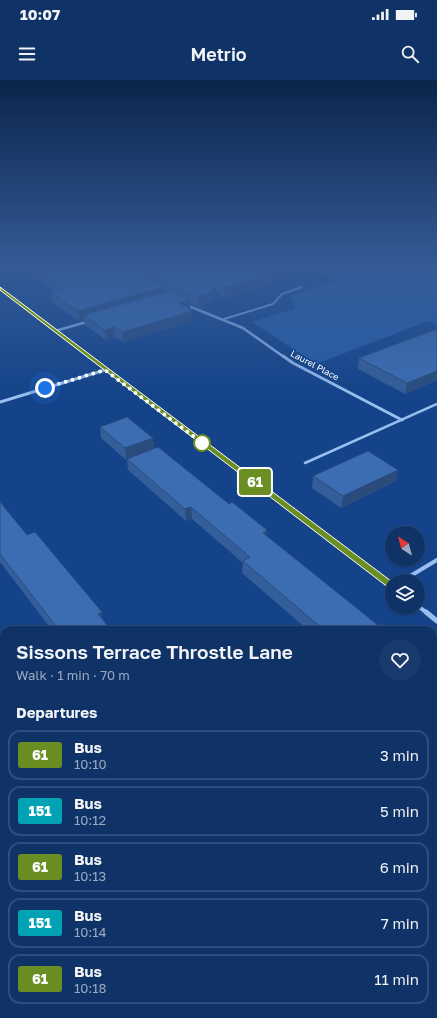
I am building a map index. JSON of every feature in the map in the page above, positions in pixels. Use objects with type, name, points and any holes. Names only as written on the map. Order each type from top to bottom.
[{"type":"street","points":[[27,310],[385,581]]},
{"type":"street","name":"Laurel Place","points":[[199,310],[224,319],[260,338],[293,363],[402,420]]},
{"type":"street","points":[[55,331],[93,320]]},
{"type":"street","points":[[0,402],[105,370]]},
{"type":"street","points":[[414,574],[437,560]]},
{"type":"street","points":[[425,612],[437,621]]},
{"type":"lane","points":[[224,319],[254,310]]},
{"type":"lane","points":[[305,463],[437,404]]},
{"type":"shaded area","points":[[290,310],[437,310],[437,325],[428,321],[316,364],[252,322]]},
{"type":"building","points":[[103,310],[192,310],[190,312],[122,332],[114,327],[105,330],[84,315]]},
{"type":"building","points":[[437,329],[437,371],[407,383],[359,358]]},
{"type":"building","points":[[127,417],[153,438],[125,448],[100,427]]},
{"type":"building","points":[[158,447],[229,504],[232,502],[267,530],[263,533],[379,626],[319,626],[243,561],[250,557],[191,507],[185,509],[127,459]]},
{"type":"building","points":[[368,451],[398,470],[343,496],[313,476]]},
{"type":"building","points":[[0,502],[27,535],[35,532],[102,612],[98,614],[108,626],[56,626],[0,554]]},
{"type":"bus line","name":"61","points":[[27,310],[385,581]]},
{"type":"route","points":[[45,388],[105,370],[205,445],[202,443]]}]
